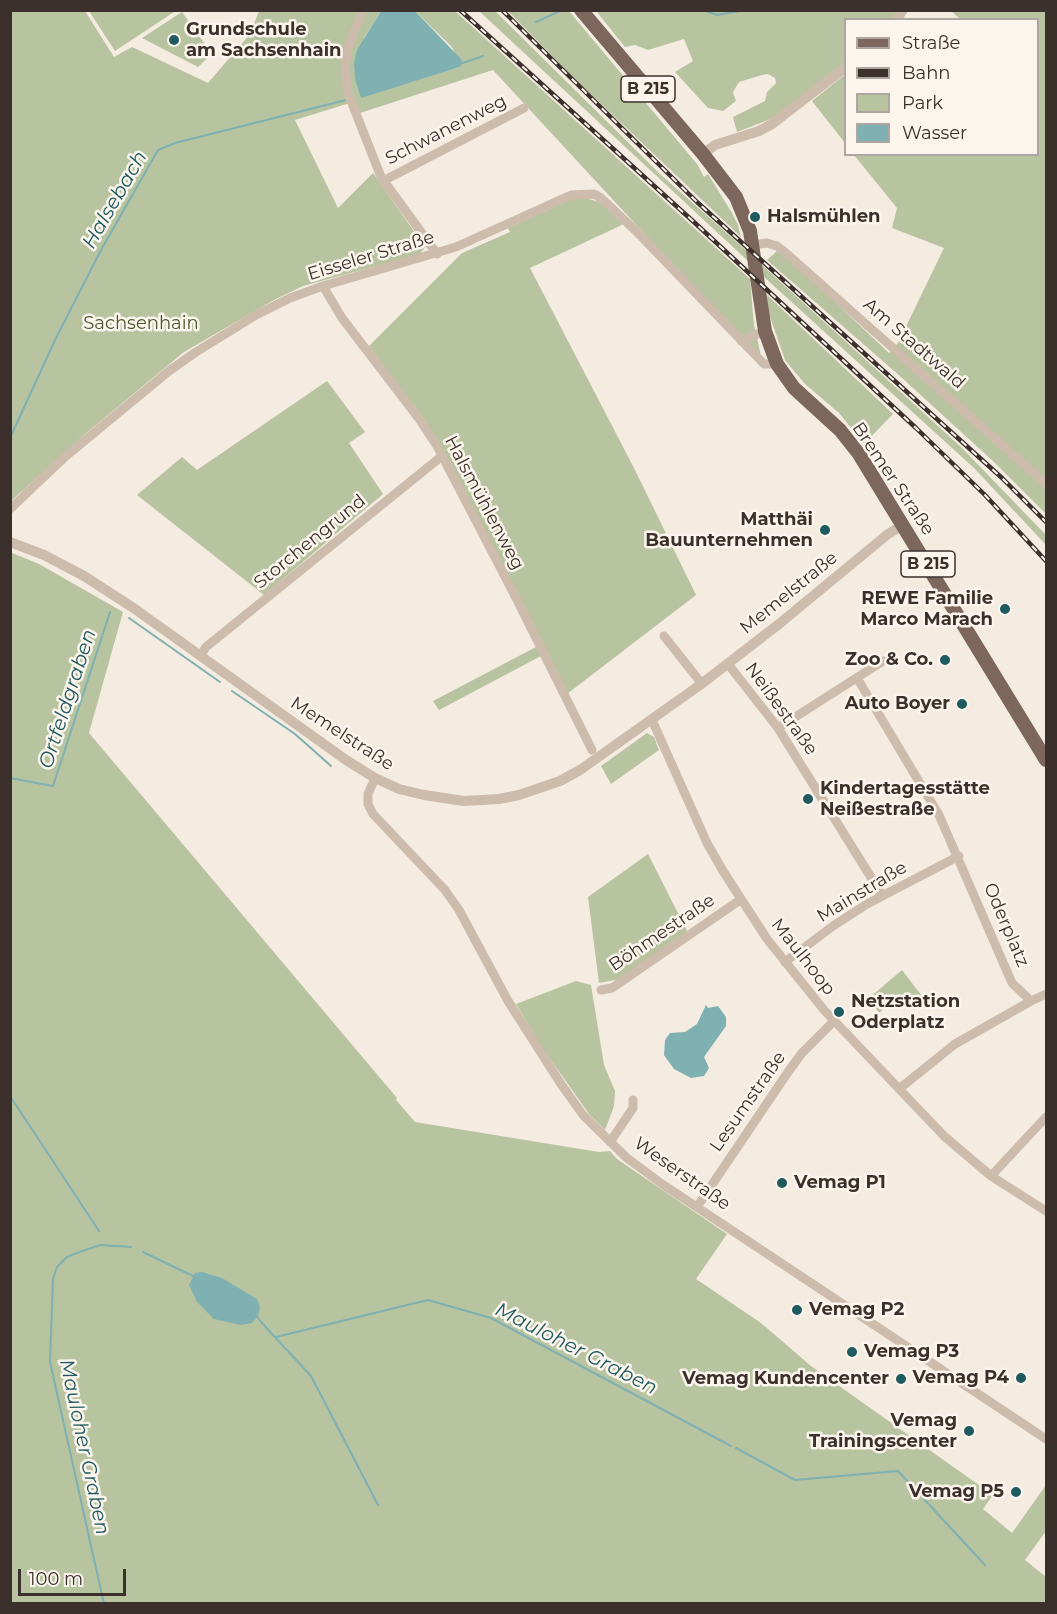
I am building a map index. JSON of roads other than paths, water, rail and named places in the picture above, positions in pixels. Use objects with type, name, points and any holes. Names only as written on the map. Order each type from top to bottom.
[{"type":"main road","name":"B 215","points":[[581,10],[728,184],[742,208],[753,244]]},
{"type":"main road","name":"Bremer Straße","points":[[753,244],[765,331],[777,364],[794,388],[851,442],[1047,760]]},
{"type":"street","points":[[363,10],[348,46],[345,69],[348,93],[383,181],[437,254]]},
{"type":"street","points":[[704,154],[715,145],[749,135],[772,124],[844,69]]},
{"type":"street","name":"Schwanenweg","points":[[383,181],[524,108]]},
{"type":"street","name":"Eisseler Straße","points":[[10,509],[66,456],[169,371],[256,315],[290,298],[323,286],[456,247],[571,195],[594,194],[601,198],[636,231],[764,364],[777,364]]},
{"type":"street","name":"Am Stadtwald","points":[[753,244],[767,243],[777,246],[786,253],[1047,484]]},
{"type":"street","name":"Halsmühlenweg","points":[[323,286],[342,318],[420,420],[442,456],[592,750]]},
{"type":"street","points":[[741,341],[765,331]]},
{"type":"street","name":"Storchengrund","points":[[200,656],[206,647],[442,456]]},
{"type":"street","name":"Memelstraße","points":[[10,542],[44,555],[84,576],[375,778],[407,791],[450,799],[479,800],[519,795],[550,785],[580,770],[702,684],[888,534],[903,525]]},
{"type":"street","points":[[664,636],[702,684]]},
{"type":"street","points":[[778,728],[883,661]]},
{"type":"street","name":"Neißestraße","points":[[728,664],[778,728],[882,895]]},
{"type":"street","name":"Oderplatz","points":[[858,678],[929,796],[959,856],[1012,983],[1031,1001]]},
{"type":"street","name":"Maulhoop","points":[[652,720],[707,843],[740,900],[833,1022],[944,1136],[991,1176],[1047,1211]]},
{"type":"street","name":"Weserstraße","points":[[375,778],[368,794],[368,804],[374,814],[452,900],[508,1001],[561,1084],[584,1115],[610,1142],[627,1158],[697,1207],[1047,1439]]},
{"type":"street","name":"Mainstraße","points":[[785,962],[833,926],[882,895],[959,856]]},
{"type":"street","name":"Böhmestraße","points":[[601,990],[612,988],[740,900]]},
{"type":"street","points":[[899,1089],[955,1044],[1047,994]]},
{"type":"street","name":"Lesumstraße","points":[[697,1207],[788,1072],[802,1053],[833,1022]]},
{"type":"street","points":[[610,1142],[633,1108],[633,1100]]},
{"type":"street","points":[[991,1176],[1047,1117]]},
{"type":"water","points":[[381,11],[415,11],[462,60],[460,67],[361,98],[355,79],[354,63],[357,50]]},
{"type":"water","points":[[706,1005],[708,1008],[718,1006],[726,1017],[726,1026],[704,1057],[709,1068],[704,1076],[691,1078],[674,1069],[664,1055],[665,1040],[670,1033],[685,1032],[697,1024]]},
{"type":"water","points":[[202,1272],[222,1278],[257,1299],[260,1307],[258,1316],[252,1323],[241,1325],[214,1319],[197,1302],[189,1285],[195,1273]]},
{"type":"waterway","name":"Halsebach","points":[[536,22],[562,10]]},
{"type":"waterway","name":"Halsebach","points":[[703,10],[717,15],[746,10]]},
{"type":"waterway","name":"Halsebach","points":[[460,64],[483,56]]},
{"type":"waterway","name":"Halsebach","points":[[10,438],[56,338],[101,250],[158,150],[175,143],[346,100]]},
{"type":"waterway","name":"Ortfeldgraben","points":[[10,778],[53,786],[110,612]]},
{"type":"waterway","name":"Ortfeldgraben","points":[[129,618],[220,682]]},
{"type":"waterway","name":"Ortfeldgraben","points":[[232,691],[295,734],[331,766]]},
{"type":"waterway","points":[[10,1096],[99,1231]]},
{"type":"waterway","name":"Mauloher Graben","points":[[104,1604],[50,1362],[53,1279],[57,1267],[67,1257],[74,1254],[100,1245],[131,1247]]},
{"type":"waterway","name":"Mauloher Graben","points":[[143,1252],[195,1277]]},
{"type":"waterway","name":"Mauloher Graben","points":[[276,1337],[428,1300],[491,1318],[731,1446]]},
{"type":"waterway","points":[[256,1315],[311,1376],[378,1505]]},
{"type":"waterway","name":"Mauloher Graben","points":[[736,1448],[795,1480],[898,1471],[985,1565]]},
{"type":"railway","points":[[460,10],[916,428],[985,495],[1046,561]]},
{"type":"railway","points":[[502,10],[697,202],[1002,478],[1046,522]]},
{"type":"place","name":"Grundschule am Sachsenhain","points":[[174,40]]},
{"type":"place","name":"Halsmühlen","points":[[755,217]]},
{"type":"place","name":"Matthäi Bauunternehmen","points":[[825,530]]},
{"type":"place","name":"REWE Familie Marco Marach","points":[[1005,609]]},
{"type":"place","name":"Zoo & Co.","points":[[945,660]]},
{"type":"place","name":"Auto Boyer","points":[[962,704]]},
{"type":"place","name":"Kindertagesstätte Neißestraße","points":[[808,799]]},
{"type":"place","name":"Netzstation Oderplatz","points":[[839,1012]]},
{"type":"place","name":"Vemag P1","points":[[782,1183]]},
{"type":"place","name":"Vemag P2","points":[[797,1310]]},
{"type":"place","name":"Vemag P3","points":[[852,1352]]},
{"type":"place","name":"Vemag P4","points":[[1021,1378]]},
{"type":"place","name":"Vemag Kundencenter","points":[[901,1379]]},
{"type":"place","name":"Vemag Trainingscenter","points":[[969,1431]]},
{"type":"place","name":"Vemag P5","points":[[1016,1492]]},
{"type":"park label","name":"Sachsenhain","points":[[141,324]]}]
